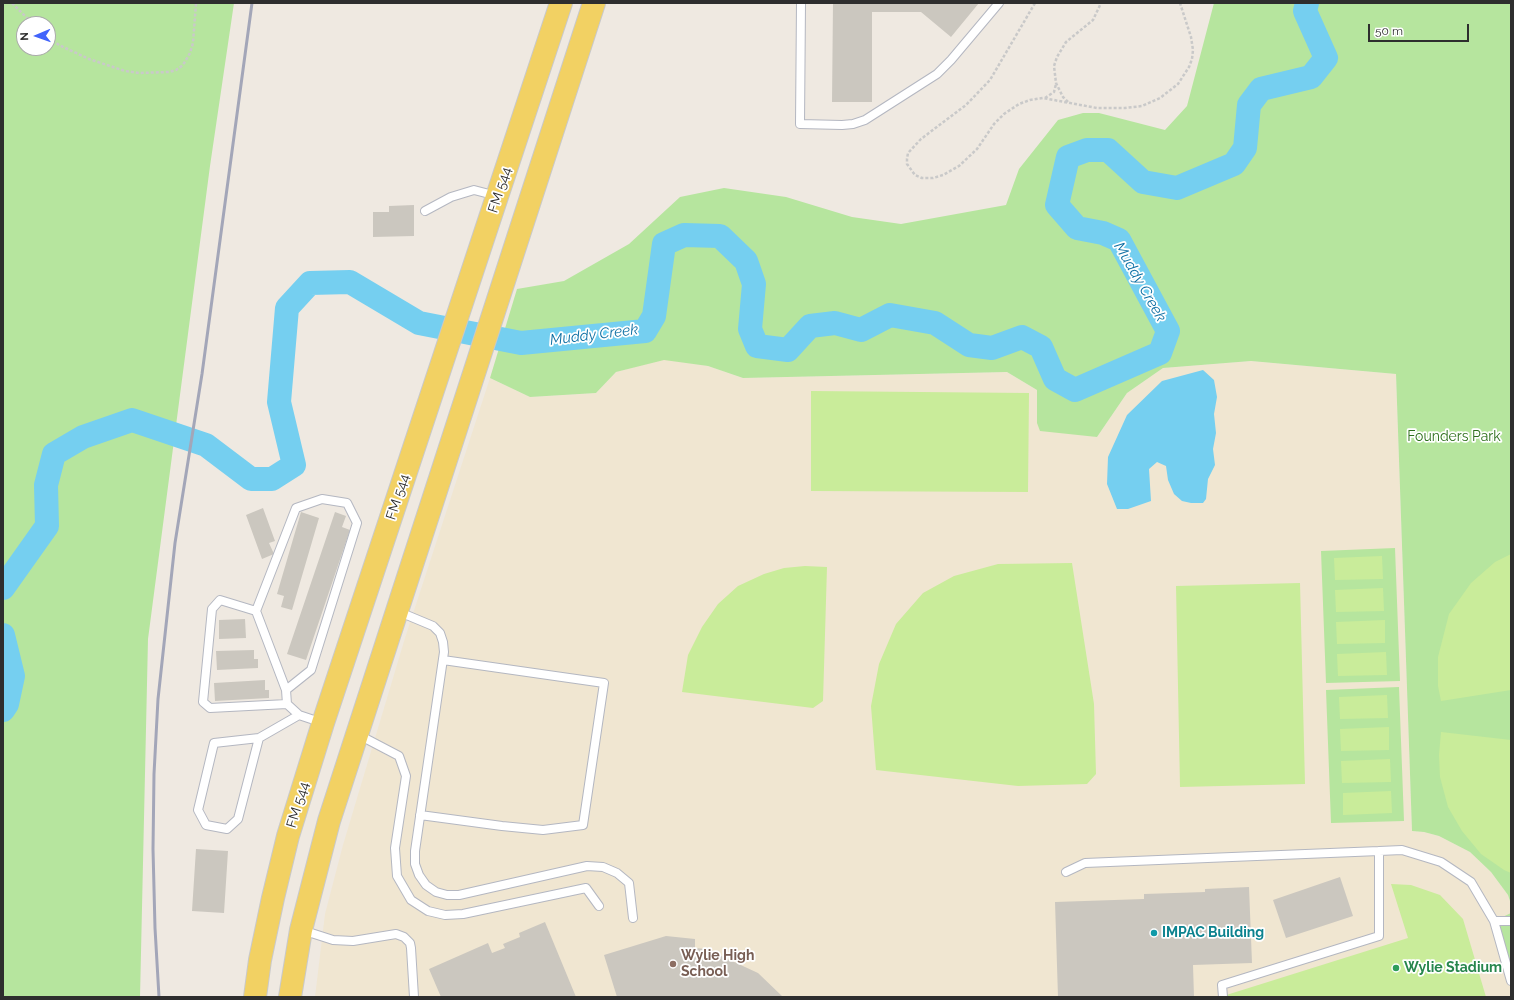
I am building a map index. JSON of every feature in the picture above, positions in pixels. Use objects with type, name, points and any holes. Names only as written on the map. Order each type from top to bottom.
[{"type":"main road","name":"FM 544","points":[[255,997],[260,960],[288,836],[561,3]]},
{"type":"main road","points":[[290,997],[301,930],[329,821],[594,3]]},
{"type":"main road","points":[[324,723],[357,734]]},
{"type":"lane","points":[[801,3],[800,124],[842,125],[853,124],[865,120],[937,74],[951,60],[999,3]]},
{"type":"lane","points":[[424,211],[451,197],[474,190],[498,196]]},
{"type":"lane","points":[[286,690],[311,670],[357,523],[347,503],[322,499],[296,508],[256,611],[286,690],[287,704],[299,716],[324,723]]},
{"type":"lane","points":[[256,611],[220,600],[212,609],[203,702],[210,708],[287,704]]},
{"type":"lane","points":[[396,611],[433,626],[440,633],[443,642],[443,660],[415,852],[415,864],[419,875],[426,885],[436,892],[447,895],[459,895],[587,866],[602,867],[617,873],[629,883],[633,918]]},
{"type":"lane","points":[[420,815],[543,830],[583,825],[604,682],[443,660]]},
{"type":"lane","points":[[259,738],[238,819],[228,829],[206,825],[198,810],[214,743],[259,738],[299,716]]},
{"type":"lane","points":[[357,734],[399,756],[406,776],[395,848],[397,876],[411,900],[428,911],[445,915],[463,914],[586,888],[599,906]]},
{"type":"lane","points":[[1066,872],[1086,863],[1402,850],[1441,862],[1471,882],[1494,921],[1511,981]]},
{"type":"lane","points":[[1223,997],[1222,985],[1379,936],[1379,851]]},
{"type":"lane","points":[[1494,921],[1511,921]]},
{"type":"lane","points":[[301,930],[333,940],[353,941],[396,934],[404,937],[410,943],[411,948],[414,997]]},
{"type":"path","points":[[12,3],[25,16]]},
{"type":"path","points":[[56,43],[88,59],[126,71],[139,73],[169,72],[176,70],[183,65],[190,53],[193,42],[196,3]]},
{"type":"path","points":[[1034,3],[990,80],[966,105],[917,143],[908,153],[906,159],[907,164],[915,175],[922,178],[933,178],[943,175],[958,166],[971,156],[994,124],[1004,114],[1019,104],[1030,100],[1045,98],[1106,108],[1125,108],[1149,103],[1171,91],[1178,84],[1189,67],[1193,50],[1191,37],[1180,3]]},
{"type":"path","points":[[1045,98],[1054,92],[1056,83],[1054,66],[1057,57],[1066,42],[1093,20],[1101,3]]},
{"type":"path","points":[[1056,83],[1063,97],[1069,103]]},
{"type":"shaded area","points":[[664,359],[708,366],[743,378],[1007,372],[1037,390],[1037,423],[1097,437],[1127,393],[1163,368],[1251,361],[1396,374],[1412,831],[1424,832],[1439,836],[1470,852],[1491,872],[1508,895],[1511,904],[1511,997],[315,997],[325,914],[343,845],[405,638],[490,378],[530,397],[596,393],[616,372]]},
{"type":"green space","points":[[3,3],[234,3],[210,166],[148,639],[140,997],[3,997]]},
{"type":"green space","name":"Founders Park","points":[[1214,3],[1511,3],[1511,904],[1508,895],[1491,872],[1470,852],[1439,836],[1424,832],[1412,831],[1396,374],[1251,361],[1163,368],[1127,393],[1097,437],[1040,431],[1037,423],[1037,390],[1007,372],[743,378],[708,366],[664,360],[616,372],[596,393],[530,397],[490,378],[517,289],[564,281],[629,244],[680,197],[724,188],[786,197],[852,217],[901,224],[1006,205],[1019,169],[1058,120],[1083,113],[1099,113],[1165,130],[1187,106]]},
{"type":"green space","points":[[811,391],[1029,393],[1028,492],[811,491]]},
{"type":"green space","points":[[1395,548],[1400,681],[1326,683],[1321,551]]},
{"type":"green space","points":[[1511,554],[1511,690],[1441,701],[1438,686],[1438,657],[1449,614],[1471,583],[1495,562]]},
{"type":"green space","points":[[1382,556],[1383,579],[1335,580],[1334,558]]},
{"type":"green space","points":[[1072,563],[1094,704],[1096,774],[1087,784],[1018,786],[876,770],[871,706],[879,664],[896,624],[923,593],[954,576],[998,564]]},
{"type":"green space","points":[[805,566],[827,567],[823,701],[813,708],[682,692],[688,655],[702,627],[718,604],[738,586],[764,574],[784,568]]},
{"type":"green space","points":[[1300,583],[1305,784],[1180,787],[1176,586]]},
{"type":"green space","points":[[1383,588],[1384,611],[1336,612],[1335,590]]},
{"type":"green space","points":[[1385,620],[1385,643],[1337,644],[1336,622]]},
{"type":"green space","points":[[1386,652],[1387,675],[1338,676],[1337,654]]},
{"type":"green space","points":[[1399,687],[1404,821],[1331,823],[1326,690]]},
{"type":"green space","points":[[1387,695],[1388,718],[1340,719],[1339,697]]},
{"type":"green space","points":[[1389,727],[1389,750],[1341,751],[1340,729]]},
{"type":"green space","points":[[1441,732],[1511,740],[1511,873],[1504,870],[1481,854],[1462,831],[1448,807],[1440,777],[1439,755]]},
{"type":"green space","points":[[1390,759],[1391,782],[1342,783],[1341,761]]},
{"type":"green space","points":[[1391,791],[1392,813],[1343,815],[1343,793]]},
{"type":"green space","name":"Wylie Stadium","points":[[1391,884],[1411,885],[1440,895],[1463,919],[1486,997],[1220,997],[1408,938]]},
{"type":"green space","points":[[1511,913],[1511,981],[1494,921]]},
{"type":"water","points":[[1203,370],[1214,380],[1217,397],[1214,414],[1216,433],[1213,449],[1215,465],[1208,479],[1206,499],[1203,503],[1182,501],[1174,494],[1168,480],[1166,466],[1157,462],[1149,469],[1151,501],[1128,509],[1117,509],[1107,484],[1108,457],[1127,415],[1162,381]]},
{"type":"building","points":[[833,3],[979,3],[951,37],[921,12],[872,12],[872,102],[832,102]]},
{"type":"building","points":[[414,205],[414,236],[373,237],[373,212],[389,212],[389,206]]},
{"type":"building","points":[[263,508],[275,541],[269,543],[274,554],[262,559],[246,515]]},
{"type":"building","points":[[301,512],[319,518],[292,610],[281,607],[284,596],[277,594]]},
{"type":"building","points":[[335,512],[346,516],[342,527],[350,530],[306,660],[287,654]]},
{"type":"building","points":[[245,619],[246,638],[219,639],[219,620]]},
{"type":"building","points":[[254,650],[254,659],[258,659],[258,668],[217,670],[216,651]]},
{"type":"building","points":[[265,680],[265,690],[269,690],[269,698],[215,701],[214,683]]},
{"type":"building","points":[[196,849],[228,851],[224,913],[192,911]]},
{"type":"building","points":[[1340,877],[1353,916],[1286,938],[1273,900]]},
{"type":"building","name":"IMPAC Building","points":[[1249,887],[1252,963],[1193,965],[1194,997],[1058,997],[1055,902],[1144,899],[1144,894],[1205,892],[1205,889]]},
{"type":"building","points":[[545,922],[576,997],[441,997],[429,969],[488,943],[492,953],[505,948],[503,944],[520,937],[519,933]]},
{"type":"building","name":"Wylie High School","points":[[666,936],[695,939],[695,948],[706,949],[758,973],[783,997],[617,997],[604,955]]},
{"type":"waterway","name":"Muddy Creek","points":[[3,588],[47,526],[46,485],[54,454],[83,437],[132,420],[206,445],[251,479],[272,479],[294,465],[279,402],[287,308],[310,283],[350,282],[419,323],[521,343],[645,331],[654,316],[664,244],[684,235],[720,236],[746,261],[754,284],[750,329],[757,346],[788,350],[810,326],[835,323],[861,330],[890,315],[935,323],[969,345],[992,348],[1022,337],[1041,347],[1055,379],[1075,390],[1160,353],[1168,331],[1119,240],[1103,233],[1077,228],[1057,205],[1068,157],[1087,150],[1108,150],[1143,182],[1177,188],[1234,164],[1245,148],[1249,105],[1261,89],[1311,77],[1326,58],[1305,11],[1307,3]]},
{"type":"waterway","name":"Muddy Creek","points":[[3,635],[13,676],[7,704],[3,710]]},
{"type":"railway","points":[[159,997],[155,928],[153,849],[154,774],[158,699],[175,543],[202,374],[252,3]]},
{"type":"place","name":"IMPAC Building","points":[[1154,933]]},
{"type":"place","name":"Wylie High School","points":[[673,964]]},
{"type":"place","name":"Wylie Stadium","points":[[1396,968]]}]
